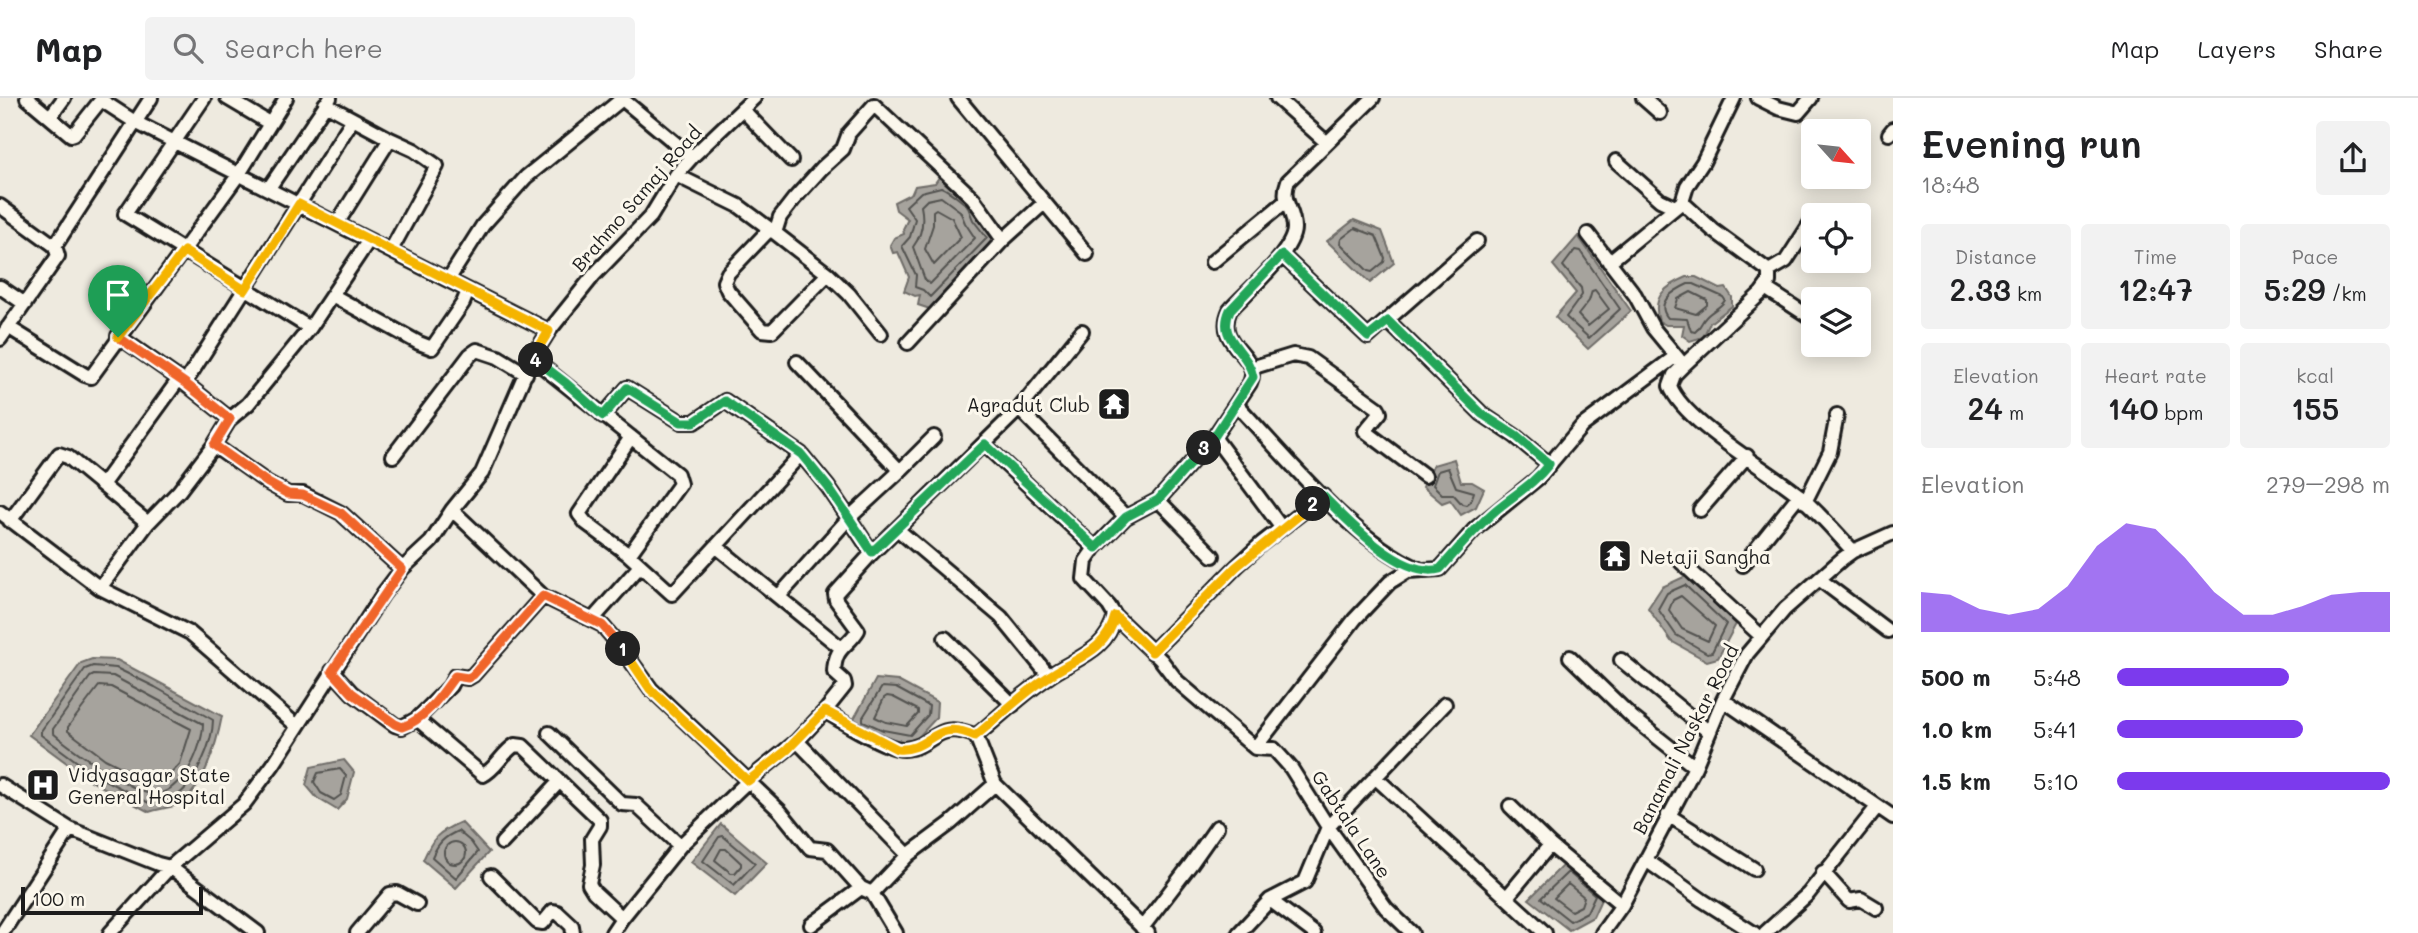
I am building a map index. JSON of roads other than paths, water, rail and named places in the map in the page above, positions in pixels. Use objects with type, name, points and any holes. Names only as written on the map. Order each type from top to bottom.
[{"type":"street","points":[[27,98],[68,134],[74,134],[102,100],[135,122],[174,139],[549,331]]},
{"type":"street","points":[[50,117],[64,98]]},
{"type":"street","points":[[55,246],[151,98]]},
{"type":"street","points":[[204,98],[124,214],[310,328]]},
{"type":"street","points":[[227,98],[269,122]]},
{"type":"street","points":[[8,327],[91,377],[239,174],[286,98]]},
{"type":"street","name":"Brahmo Samaj Road","points":[[110,933],[170,867],[244,804],[273,765],[332,671],[402,569],[431,542],[452,510],[482,473],[532,358],[549,331],[594,275],[651,216],[676,175],[754,98]]},
{"type":"street","points":[[846,127],[876,98]]},
{"type":"street","points":[[958,98],[1087,254]]},
{"type":"street","points":[[1277,98],[1326,142]]},
{"type":"street","points":[[1373,98],[1288,181],[1284,192],[1295,230],[1291,241],[1282,255],[1230,310],[1226,319],[1228,335],[1251,368],[1253,377],[1214,437],[1158,500],[1126,517],[1086,561],[1084,579],[1115,616],[1177,681],[1255,748],[1347,628],[1397,576],[1420,569],[1440,569],[1475,529],[1508,500],[1530,486],[1582,426],[1680,360],[1765,288],[1769,282],[1769,271]]},
{"type":"street","points":[[1643,98],[1660,113]]},
{"type":"street","points":[[1609,262],[1679,204],[1734,98]]},
{"type":"street","points":[[1758,98],[1791,113],[1798,113],[1811,98]]},
{"type":"street","points":[[448,280],[483,225],[526,177],[622,99],[692,157]]},
{"type":"street","points":[[269,188],[328,101],[353,119],[414,150],[437,166],[391,250]]},
{"type":"street","points":[[828,274],[772,331],[762,330],[724,282],[728,273],[772,231],[794,199],[843,149],[849,133],[874,105],[973,198],[1003,240]]},
{"type":"street","points":[[742,109],[791,160]]},
{"type":"street","points":[[102,485],[182,381],[245,290],[353,119]]},
{"type":"street","points":[[338,222],[390,139]]},
{"type":"street","points":[[1616,160],[1660,200],[1679,204],[1769,271]]},
{"type":"street","points":[[676,175],[739,206],[828,274],[849,294],[881,334]]},
{"type":"street","points":[[1212,262],[1286,201]]},
{"type":"street","points":[[908,343],[1003,240],[1043,204]]},
{"type":"street","points":[[0,206],[55,246],[58,257],[0,339]]},
{"type":"street","points":[[1588,234],[1634,295],[1653,327],[1680,360]]},
{"type":"street","points":[[1769,271],[1786,261],[1801,238]]},
{"type":"street","points":[[100,588],[148,523],[179,491],[230,419],[248,404],[310,328],[369,240]]},
{"type":"street","points":[[1282,255],[1368,337],[1477,241]]},
{"type":"street","points":[[0,287],[25,304]]},
{"type":"street","points":[[1765,288],[1801,311]]},
{"type":"street","points":[[332,295],[419,344],[432,348],[463,303],[468,291]]},
{"type":"street","points":[[1388,321],[1482,414],[1516,436],[1549,464]]},
{"type":"street","points":[[612,933],[680,846],[748,781],[797,741],[845,686],[845,681],[834,672],[840,647],[858,630],[836,600],[835,594],[872,552],[1019,409],[1082,331]]},
{"type":"street","points":[[118,337],[182,381],[230,419]]},
{"type":"street","points":[[393,456],[470,355],[477,351],[493,355],[526,374]]},
{"type":"street","points":[[1251,368],[1293,355],[1308,358],[1378,408],[1380,413],[1365,431],[1425,477]]},
{"type":"street","points":[[532,358],[677,474],[680,484],[629,555]]},
{"type":"street","points":[[1680,360],[1670,386],[1674,396],[1706,428],[1802,498],[1853,551]]},
{"type":"street","points":[[797,362],[900,471]]},
{"type":"street","points":[[603,416],[627,388],[681,422],[694,422],[725,401],[801,454],[828,487],[872,552]]},
{"type":"street","points":[[1236,404],[1323,496],[1373,543],[1400,561],[1420,569]]},
{"type":"street","points":[[1019,409],[1126,517]]},
{"type":"street","points":[[1743,565],[1802,498],[1830,452],[1838,415]]},
{"type":"street","points":[[631,437],[579,514],[586,523],[629,555],[672,594],[801,454]]},
{"type":"street","points":[[779,596],[849,518],[934,437]]},
{"type":"street","points":[[1214,437],[1278,523]]},
{"type":"street","points":[[985,444],[1096,548]]},
{"type":"street","points":[[214,445],[288,494],[303,495],[341,513],[402,569]]},
{"type":"street","points":[[148,523],[68,457],[59,454],[5,516],[100,588],[190,633],[297,726]]},
{"type":"street","points":[[1700,510],[1747,456]]},
{"type":"street","points":[[1152,652],[1262,543],[1323,496]]},
{"type":"street","points":[[1158,500],[1213,556]]},
{"type":"street","points":[[452,510],[543,596],[602,625],[650,689],[780,811],[810,848],[827,850],[866,891],[896,933]]},
{"type":"street","points":[[897,529],[1001,617],[1049,676]]},
{"type":"street","name":"Banamali Naskar Road","points":[[1602,933],[1622,905],[1695,767],[1723,700],[1747,653],[1785,609],[1853,551],[1893,533]]},
{"type":"street","points":[[717,547],[840,647]]},
{"type":"street","points":[[1681,562],[1761,636]]},
{"type":"street","points":[[593,619],[640,566]]},
{"type":"street","points":[[1819,579],[1888,632]]},
{"type":"street","points":[[332,671],[352,693],[402,727],[417,719],[450,686],[455,676],[468,678],[473,675],[543,596]]},
{"type":"street","points":[[975,736],[1049,676],[1086,657],[1112,627],[1115,616]]},
{"type":"street","points":[[945,638],[1013,705]]},
{"type":"street","points":[[1570,657],[1633,718],[1695,767]]},
{"type":"street","points":[[1621,660],[1710,732]]},
{"type":"street","points":[[1723,700],[1893,817]]},
{"type":"street","points":[[1239,933],[1270,900],[1305,882],[1328,827],[1445,704]]},
{"type":"street","points":[[825,711],[897,749],[916,747],[949,729],[975,736],[996,784],[1145,930],[1217,827]]},
{"type":"street","points":[[417,719],[483,775],[488,773],[508,749],[514,745],[523,746],[558,783],[600,820],[600,826],[592,839],[593,865],[589,884],[622,918]]},
{"type":"street","points":[[549,733],[622,804],[636,805],[680,846]]},
{"type":"street","points":[[797,741],[908,855]]},
{"type":"street","name":"Gabtala Lane","points":[[1255,748],[1274,749],[1291,768],[1328,827],[1386,908],[1412,933]]},
{"type":"street","points":[[1376,778],[1545,933]]},
{"type":"street","points":[[502,843],[558,783]]},
{"type":"street","points":[[811,925],[866,891],[996,784]]},
{"type":"street","points":[[0,785],[70,829],[170,867],[258,933]]},
{"type":"street","points":[[1510,806],[1550,845],[1622,905]]},
{"type":"street","points":[[1765,933],[1808,894],[1877,807]]},
{"type":"street","points":[[1668,815],[1754,869]]},
{"type":"street","points":[[2,933],[70,829]]},
{"type":"street","points":[[1507,897],[1550,845]]},
{"type":"street","points":[[1646,860],[1754,933]]},
{"type":"street","points":[[1823,873],[1850,901],[1861,899],[1876,908]]},
{"type":"street","points":[[491,876],[537,922],[543,923],[553,911],[557,912],[572,926],[573,933]]},
{"type":"street","points":[[358,933],[390,894],[397,893],[417,904]]},
{"type":"street","points":[[1270,900],[1314,933]]},
{"type":"water","points":[[941,174],[943,180],[961,191],[975,205],[987,221],[995,240],[930,309],[918,305],[920,295],[915,296],[904,291],[909,277],[898,252],[893,253],[890,245],[894,238],[904,234],[903,229],[908,219],[896,210],[894,202],[912,193],[915,186],[935,183]]},
{"type":"water","points":[[1354,220],[1382,231],[1394,263],[1370,283],[1327,241]]},
{"type":"water","points":[[1578,236],[1631,311],[1588,349],[1555,317],[1576,293],[1553,265]]},
{"type":"water","points":[[1687,277],[1696,277],[1720,289],[1726,288],[1732,297],[1732,306],[1710,323],[1703,337],[1690,341],[1682,335],[1684,325],[1666,325],[1659,321],[1657,312],[1662,293]]},
{"type":"water","points":[[1454,459],[1461,482],[1472,482],[1484,489],[1476,507],[1461,515],[1450,500],[1442,503],[1423,487],[1433,465]]},
{"type":"water","points":[[1686,576],[1736,624],[1718,658],[1707,661],[1671,641],[1648,608],[1662,587]]},
{"type":"water","points":[[92,659],[117,660],[222,716],[217,739],[201,778],[186,799],[177,805],[149,812],[91,781],[29,735],[81,663]]},
{"type":"water","points":[[876,679],[898,681],[937,702],[936,718],[912,744],[881,737],[851,724]]},
{"type":"water","points":[[344,760],[354,772],[347,799],[337,810],[317,798],[306,785],[311,767]]},
{"type":"water","points":[[461,822],[489,852],[456,888],[423,860],[437,836]]},
{"type":"water","points":[[721,824],[767,863],[735,896],[691,862]]},
{"type":"water","points":[[1567,861],[1604,893],[1593,917],[1569,930],[1529,899]]},
{"type":"place","name":"Agradut Club","points":[[1114,404]]},
{"type":"place","name":"Netaji Sangha","points":[[1615,556]]},
{"type":"place","name":"Vidyasagar State General Hospital","points":[[43,785]]}]
